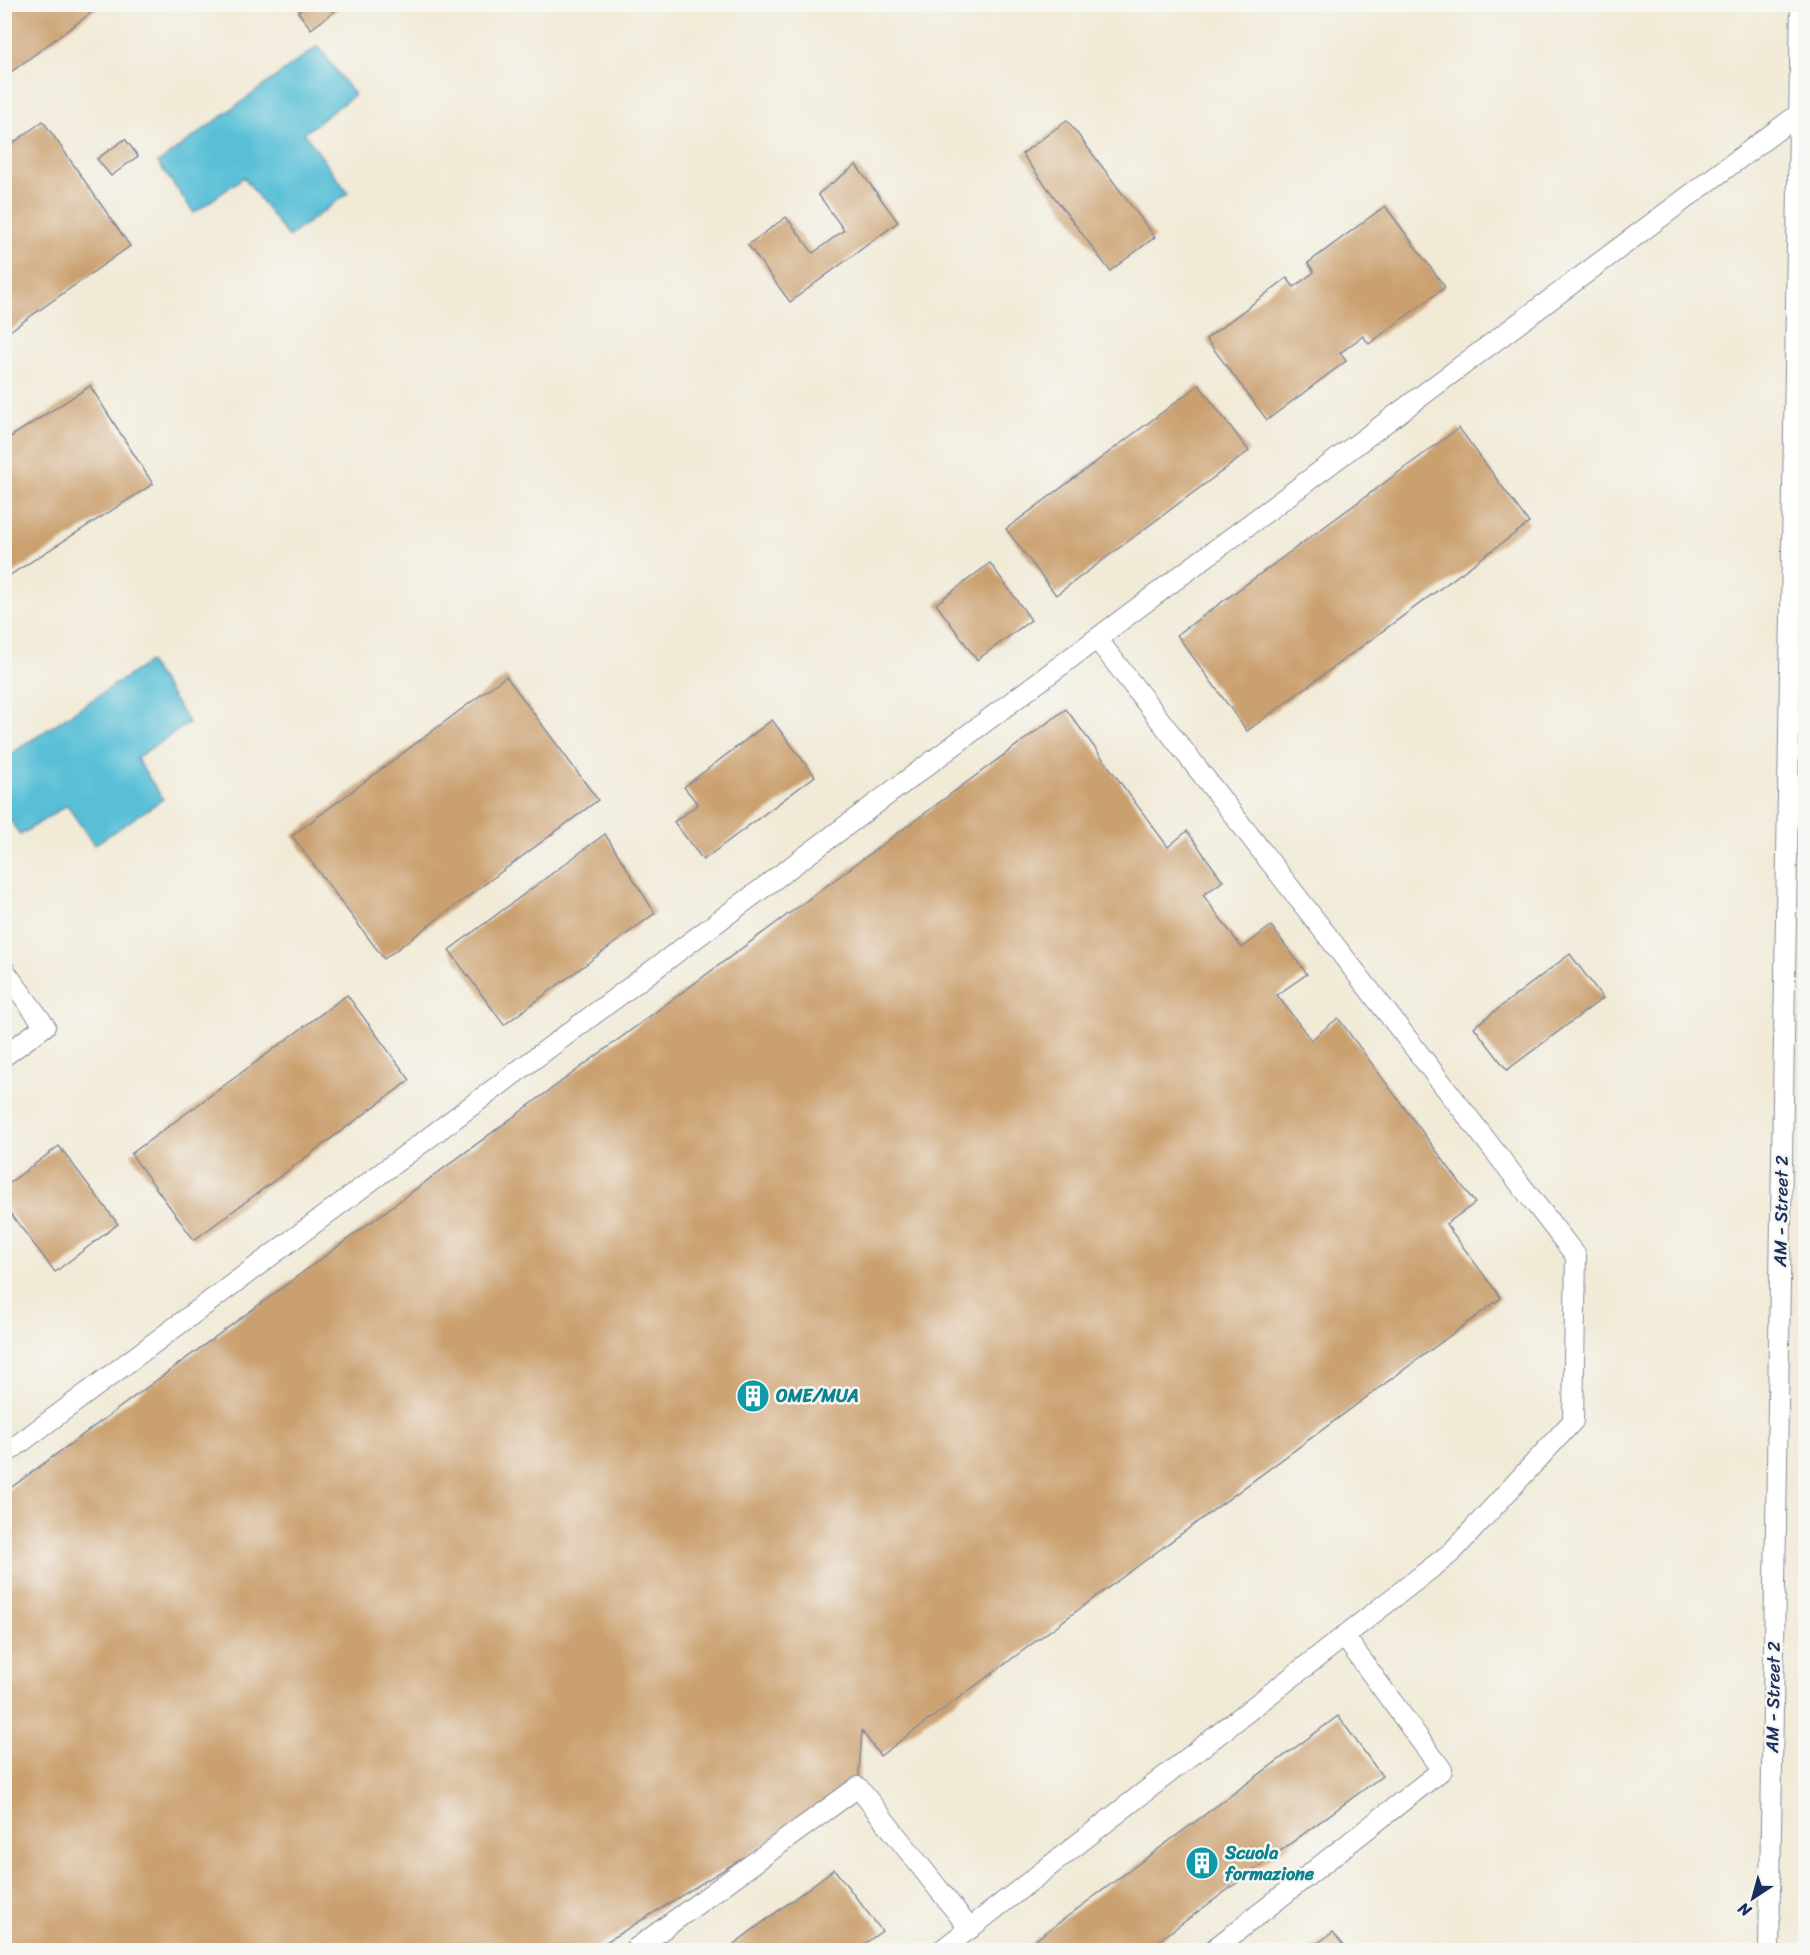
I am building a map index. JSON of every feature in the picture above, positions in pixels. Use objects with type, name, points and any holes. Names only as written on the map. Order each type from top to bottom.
[{"type":"lane","name":"AM - Street 2","points":[[1769,1950],[1801,4]]},
{"type":"lane","points":[[4,1455],[1800,113]]},
{"type":"lane","points":[[942,1950],[1452,1552],[1573,1421],[1576,1256],[1097,639]]},
{"type":"lane","points":[[4,970],[45,1026],[4,1056]]},
{"type":"lane","points":[[1213,1950],[1442,1770],[1344,1636]]},
{"type":"lane","points":[[634,1950],[858,1787],[970,1929]]},
{"type":"water","points":[[318,46],[354,95],[304,133],[348,193],[288,237],[244,177],[194,213],[158,163]]},
{"type":"water","points":[[149,662],[189,723],[136,758],[163,799],[94,845],[67,805],[20,835],[5,812],[5,758]]},
{"type":"building","points":[[4,4],[103,4],[4,77]]},
{"type":"building","points":[[307,4],[337,4],[339,8],[311,29],[298,12]]},
{"type":"building","points":[[1067,120],[1155,237],[1110,271],[1022,154]]},
{"type":"building","points":[[43,121],[130,246],[4,335],[4,150]]},
{"type":"building","points":[[125,139],[138,156],[111,176],[97,159]]},
{"type":"building","points":[[856,165],[898,222],[790,302],[748,245],[786,217],[813,253],[844,230],[818,194]]},
{"type":"building","points":[[1385,206],[1445,287],[1369,344],[1363,336],[1340,353],[1346,361],[1267,420],[1206,339],[1287,278],[1294,287],[1314,272],[1308,263]]},
{"type":"building","points":[[1199,385],[1249,451],[1056,595],[1006,529]]},
{"type":"building","points":[[90,386],[153,484],[4,579],[4,441]]},
{"type":"building","points":[[1459,428],[1529,523],[1247,731],[1177,635]]},
{"type":"building","points":[[990,563],[1031,620],[977,660],[936,604]]},
{"type":"building","points":[[506,676],[598,800],[384,959],[292,836]]},
{"type":"building","name":"OME/MUA","points":[[1066,709],[1168,847],[1187,831],[1223,881],[1203,895],[1242,948],[1271,926],[1307,974],[1277,995],[1311,1040],[1338,1018],[1475,1203],[1446,1224],[1501,1298],[880,1756],[862,1731],[858,1787],[593,1950],[4,1950],[4,1493]]},
{"type":"building","points":[[772,720],[815,776],[703,860],[674,822],[698,804],[684,787]]},
{"type":"building","points":[[605,834],[655,913],[504,1025],[449,950]]},
{"type":"building","points":[[1570,954],[1603,998],[1507,1070],[1474,1027]]},
{"type":"building","points":[[347,995],[410,1080],[194,1240],[131,1154]]},
{"type":"building","points":[[59,1146],[118,1224],[55,1272],[4,1205],[4,1187]]},
{"type":"building","name":"Scuola formazione","points":[[1338,1716],[1382,1776],[1146,1950],[1022,1950]]},
{"type":"building","points":[[834,1869],[882,1931],[856,1950],[726,1950]]},
{"type":"building","points":[[1333,1932],[1347,1950],[1309,1950]]},
{"type":"place","name":"OME/MUA","points":[[753,1396]]},
{"type":"place","name":"Scuola formazione","points":[[1202,1863]]}]
